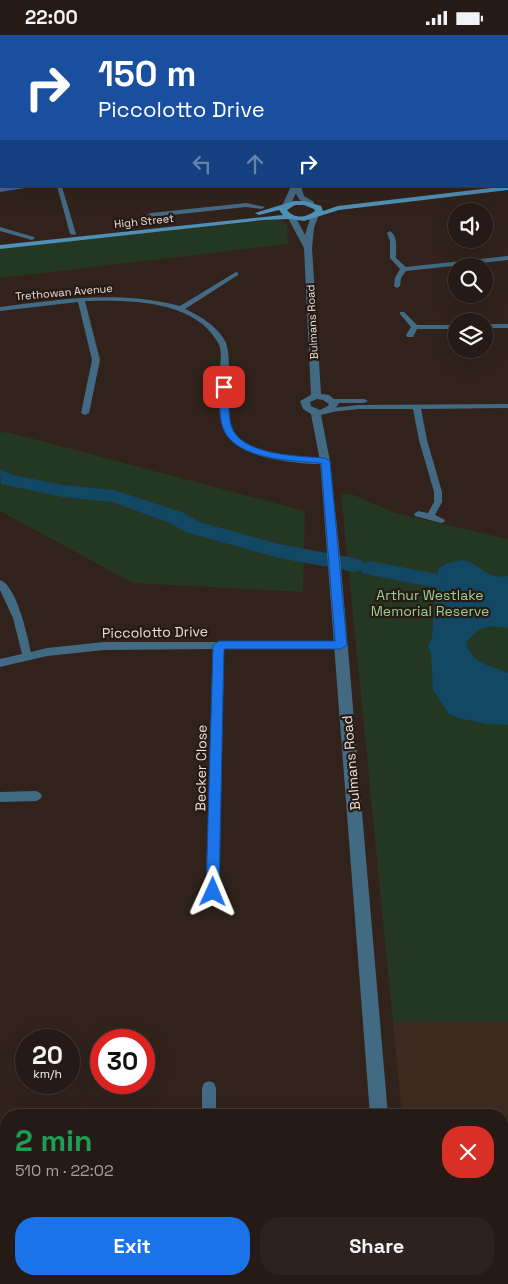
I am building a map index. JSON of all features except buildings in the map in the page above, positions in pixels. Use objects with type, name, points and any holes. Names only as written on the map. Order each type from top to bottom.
[{"type":"main road","points":[[316,216],[338,209],[368,204],[508,188]]},
{"type":"main road","name":"High Street","points":[[0,242],[250,214],[300,202],[312,204]]},
{"type":"main road","points":[[312,204],[368,204]]},
{"type":"main road","points":[[312,204],[319,210],[316,216]]},
{"type":"main road","points":[[285,207],[283,212],[291,218]]},
{"type":"main road","name":"High Street","points":[[0,247],[264,219],[301,219],[316,216]]},
{"type":"street","points":[[0,190],[26,187]]},
{"type":"street","points":[[61,187],[73,234]]},
{"type":"street","points":[[285,207],[295,187]]},
{"type":"street","points":[[296,187],[301,197],[312,204]]},
{"type":"street","points":[[123,229],[151,215],[234,206],[254,205],[262,207]]},
{"type":"street","points":[[234,206],[250,214]]},
{"type":"street","name":"Bulmans Road","points":[[316,216],[310,228],[308,248],[316,396]]},
{"type":"street","name":"Bulmans Road","points":[[291,218],[308,248]]},
{"type":"street","points":[[0,229],[32,238]]},
{"type":"street","points":[[390,233],[393,241],[393,258],[404,269]]},
{"type":"street","points":[[404,269],[508,258]]},
{"type":"street","points":[[397,286],[398,278],[404,269]]},
{"type":"street","points":[[182,308],[236,274]]},
{"type":"street","name":"Trethowan Avenue","points":[[0,309],[82,299],[127,298],[182,308],[209,327],[221,340],[224,353],[224,413],[226,426],[232,436],[246,447],[265,455],[325,461]]},
{"type":"street","points":[[82,299],[96,360],[85,413]]},
{"type":"street","points":[[402,313],[415,327],[448,327]]},
{"type":"street","points":[[493,326],[508,326]]},
{"type":"street","points":[[410,335],[415,327]]},
{"type":"street","points":[[332,405],[326,397],[316,396],[308,399],[305,404],[308,409],[316,413],[325,412],[332,405],[508,400]]},
{"type":"street","points":[[332,405],[417,407],[508,406]]},
{"type":"street","points":[[417,407],[423,441],[438,492],[438,502],[430,515]]},
{"type":"street","name":"Bulmans Road","points":[[316,413],[325,461],[334,562],[378,1109]]},
{"type":"street","points":[[418,514],[430,515],[441,520]]},
{"type":"street","points":[[0,583],[12,599],[19,617],[27,656]]},
{"type":"street","name":"Becker Close","points":[[213,892],[219,645]]},
{"type":"street","name":"Piccolotto Drive","points":[[0,663],[27,656],[104,646],[341,645]]},
{"type":"street","points":[[0,797],[36,796]]},
{"type":"street","points":[[208,1109],[209,1088]]},
{"type":"shaded area","points":[[508,1021],[508,1109],[401,1109],[393,1022]]},
{"type":"green space","points":[[270,220],[281,221],[287,224],[288,244],[0,278],[0,248]]},
{"type":"green space","points":[[0,432],[11,433],[305,511],[303,592],[133,583],[0,511]]},
{"type":"green space","name":"Arthur Westlake Memorial Reserve","points":[[341,493],[354,495],[395,513],[508,539],[508,1021],[393,1022]]},
{"type":"water","points":[[462,560],[474,564],[493,576],[508,576],[508,628],[485,627],[476,632],[466,642],[472,655],[482,663],[508,673],[508,725],[488,724],[458,718],[449,714],[433,690],[431,653],[428,647],[432,637],[438,569],[448,563]]},
{"type":"waterway","points":[[0,476],[8,480],[63,491],[114,496],[177,518],[192,527],[279,551],[354,565]]},
{"type":"waterway","points":[[370,568],[437,581]]},
{"type":"route","points":[[213,892],[219,645],[341,645],[325,461],[272,456],[246,447],[232,436],[226,426],[224,387]]}]
